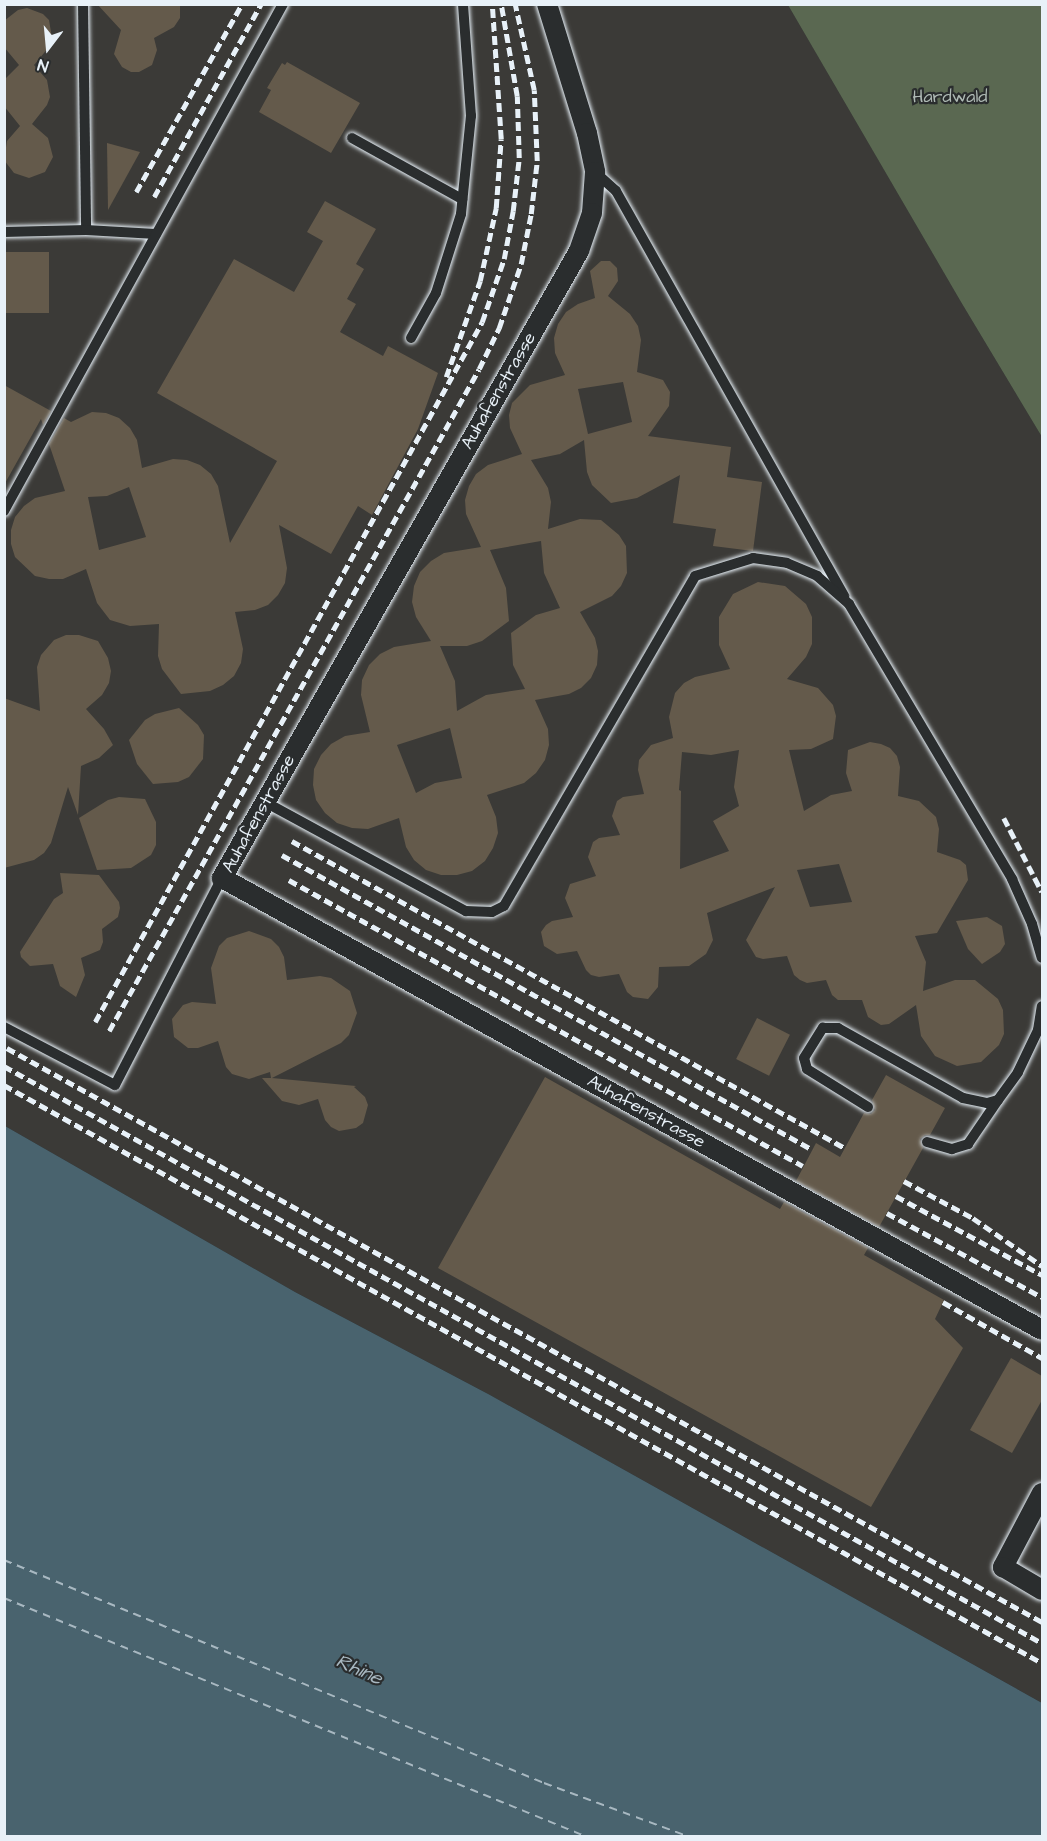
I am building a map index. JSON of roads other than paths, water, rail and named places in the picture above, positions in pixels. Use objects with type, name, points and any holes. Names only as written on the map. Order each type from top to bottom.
[{"type":"street","name":"Auhafenstrasse","points":[[547,4],[587,134],[595,172],[592,213],[579,251],[222,878],[1042,1330]]},
{"type":"street","points":[[1042,1493],[1003,1567],[1042,1590]]},
{"type":"lane","points":[[83,4],[86,230]]},
{"type":"lane","points":[[4,511],[283,4]]},
{"type":"lane","points":[[411,338],[436,293],[461,214],[471,116],[463,4]]},
{"type":"lane","points":[[352,138],[462,199]]},
{"type":"lane","points":[[595,172],[616,191],[849,604],[1012,879],[1032,924],[1042,958]]},
{"type":"lane","points":[[4,232],[86,230],[156,234]]},
{"type":"lane","points":[[265,802],[466,911],[492,912],[504,906],[695,576],[753,558],[787,563],[817,576],[849,604]]},
{"type":"lane","points":[[4,1028],[115,1085],[222,878]]},
{"type":"lane","points":[[927,1142],[952,1149],[968,1144],[1018,1072],[1038,1030],[1042,1006]]},
{"type":"lane","points":[[868,1107],[812,1073],[804,1063],[804,1058],[823,1028],[838,1028],[963,1098],[987,1103],[998,1100]]},
{"type":"water","name":"Rhine","points":[[5,1126],[295,1292],[490,1395],[1042,1703],[1042,1836],[5,1836]]},
{"type":"railway","points":[[136,192],[242,4]]},
{"type":"railway","points":[[154,197],[261,4]]},
{"type":"railway","points":[[446,377],[480,281],[496,208],[501,139],[492,4]]},
{"type":"railway","points":[[95,1022],[482,322],[504,259],[513,211],[519,158],[517,96],[501,4]]},
{"type":"railway","points":[[109,1031],[479,369],[499,328],[521,264],[531,214],[537,161],[534,90],[515,4]]},
{"type":"railway","points":[[1004,818],[1042,892]]},
{"type":"railway","points":[[292,841],[845,1148]]},
{"type":"railway","points":[[282,855],[813,1150]]},
{"type":"railway","points":[[289,880],[803,1166]]},
{"type":"railway","points":[[7,1048],[1042,1622]]},
{"type":"railway","points":[[4,1066],[1042,1643]]},
{"type":"railway","points":[[4,1085],[1042,1663]]},
{"type":"railway","points":[[904,1181],[973,1218],[1042,1266]]},
{"type":"railway","points":[[896,1196],[1042,1275]]},
{"type":"railway","points":[[887,1213],[1042,1297]]},
{"type":"railway","points":[[943,1302],[1042,1358]]},
{"type":"park label","name":"Hardwald","points":[[950,97]]}]
